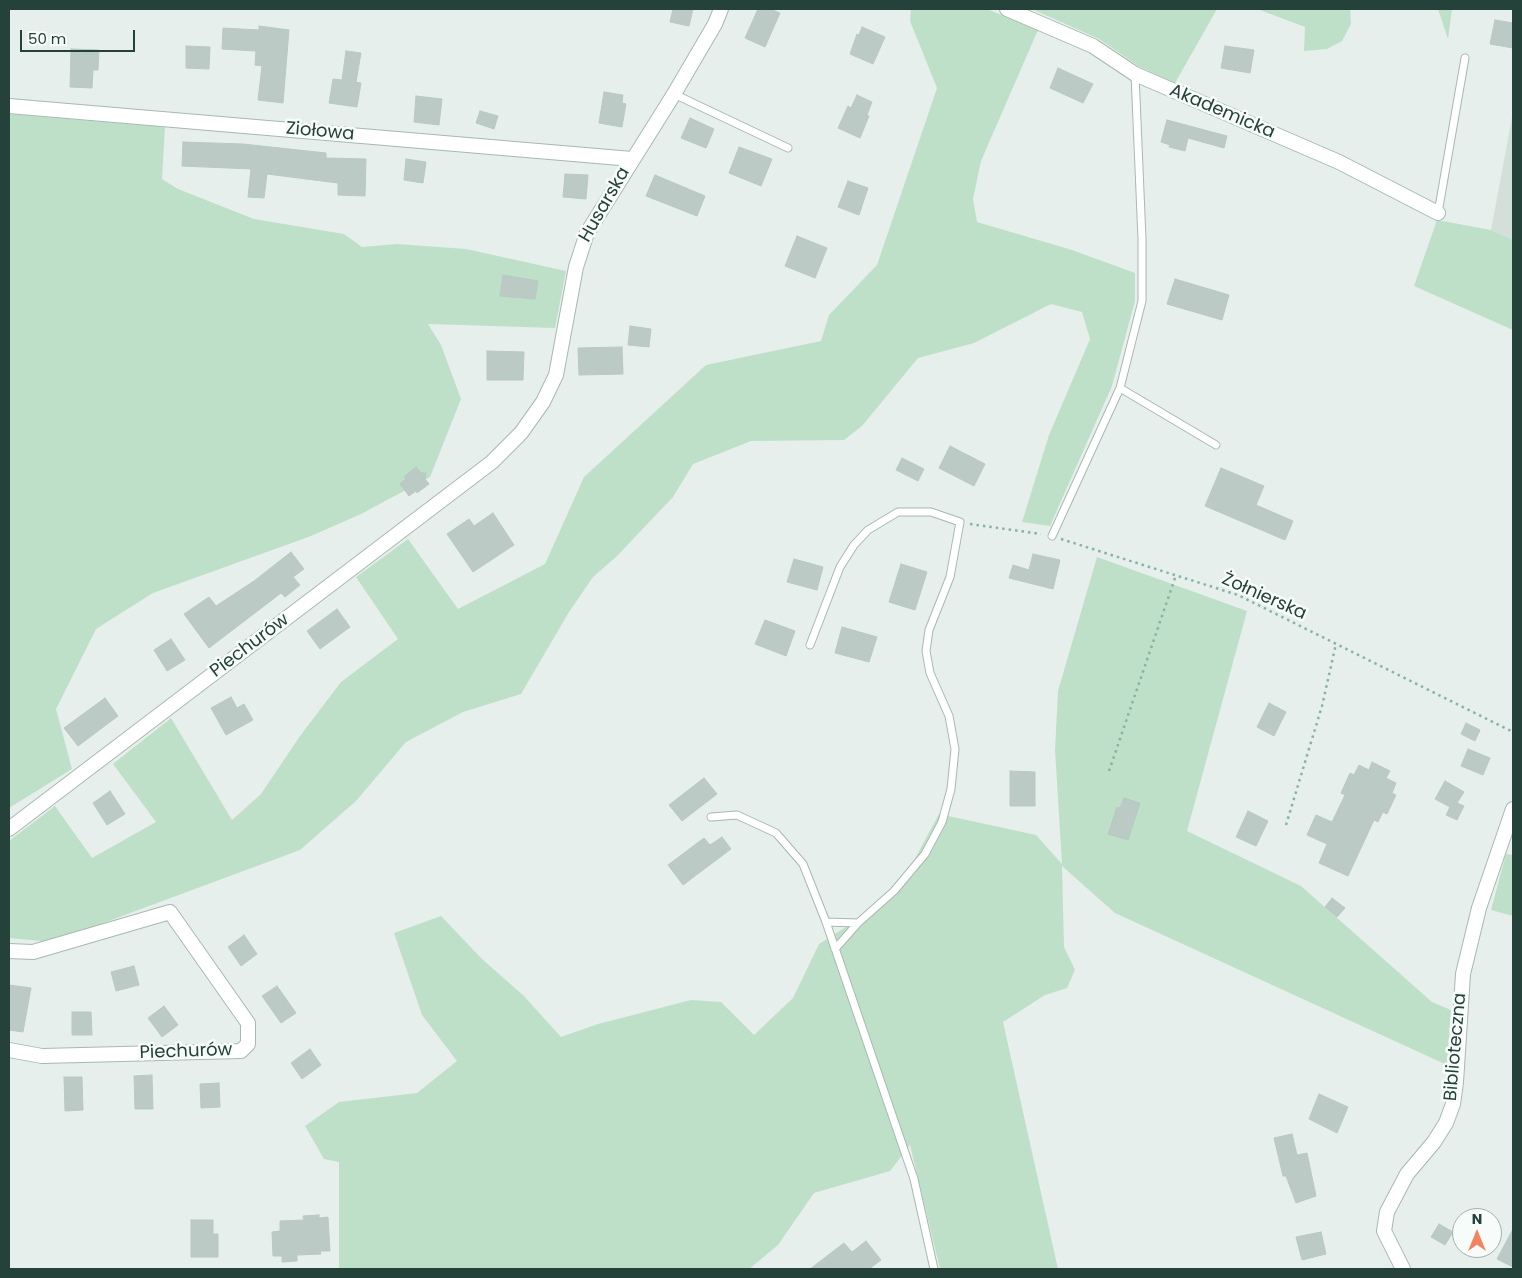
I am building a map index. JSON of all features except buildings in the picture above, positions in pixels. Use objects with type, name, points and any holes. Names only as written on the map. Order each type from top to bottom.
[{"type":"street","name":"Husarska","points":[[492,462],[521,433],[550,391],[560,360],[581,248],[594,221],[674,94],[715,24],[721,9]]},
{"type":"street","name":"Akademicka","points":[[1008,9],[1093,46],[1135,74],[1339,162],[1438,213]]},
{"type":"street","name":"Ziołowa","points":[[9,106],[632,159]]},
{"type":"street","name":"Piechurów","points":[[9,829],[492,462]]},
{"type":"street","name":"Biblioteczna","points":[[1403,1269],[1384,1231],[1387,1212],[1406,1174],[1438,1136],[1446,1123],[1453,1104],[1463,974],[1479,908],[1513,808]]},
{"type":"street","name":"Piechurów","points":[[9,951],[33,952],[170,912],[248,1023],[248,1044],[241,1051],[211,1052],[42,1056],[9,1050]]},
{"type":"lane","points":[[1438,213],[1465,58]]},
{"type":"lane","points":[[1052,536],[1120,388],[1142,301],[1142,239],[1135,74]]},
{"type":"lane","points":[[674,94],[788,148]]},
{"type":"lane","points":[[1120,388],[1216,445]]},
{"type":"lane","points":[[810,645],[840,567],[854,545],[868,530],[898,512],[930,512],[960,522],[950,577],[929,630],[926,652],[930,673],[949,716],[955,749],[950,790],[942,822],[925,854],[894,891],[858,923],[835,949]]},
{"type":"lane","points":[[711,817],[737,815],[776,834],[803,864],[826,922],[914,1178],[934,1269]]},
{"type":"lane","points":[[826,922],[858,923]]},
{"type":"path","name":"Żołnierska","points":[[960,522],[1052,536],[1238,595],[1513,732]]},
{"type":"path","points":[[1109,771],[1176,575]]},
{"type":"path","points":[[1286,825],[1322,706],[1336,644]]},
{"type":"shaded area","points":[[1513,112],[1513,240],[1491,230]]},
{"type":"green space","points":[[911,9],[987,9],[1038,30],[981,161],[973,199],[977,222],[1072,250],[1135,273],[1135,301],[1112,386],[1050,526],[1022,522],[1049,435],[1090,339],[1082,312],[1051,304],[974,343],[918,358],[862,426],[844,440],[751,441],[693,464],[673,497],[617,556],[593,577],[569,612],[521,694],[463,712],[406,742],[356,801],[300,850],[52,942],[9,938],[9,841],[55,806],[92,858],[156,822],[113,764],[171,718],[232,820],[261,794],[300,736],[341,682],[398,639],[356,577],[408,539],[458,609],[545,564],[584,477],[706,365],[821,341],[829,315],[877,265],[937,88],[910,21]]},
{"type":"green space","points":[[1032,9],[1217,9],[1175,83],[1140,67],[1099,39]]},
{"type":"green space","points":[[1257,9],[1350,9],[1351,24],[1342,41],[1327,49],[1304,51],[1305,27]]},
{"type":"green space","points":[[1438,9],[1452,9],[1448,39]]},
{"type":"green space","points":[[9,114],[165,127],[162,179],[178,189],[254,219],[344,234],[362,247],[397,244],[466,249],[566,271],[555,328],[428,324],[441,345],[461,399],[430,477],[361,514],[311,536],[153,593],[96,629],[56,709],[72,769],[9,808]]},
{"type":"green space","points":[[1437,220],[1491,230],[1513,240],[1513,330],[1414,286]]},
{"type":"green space","points":[[1097,557],[1247,611],[1187,831],[1301,886],[1432,1002],[1451,1010],[1447,1065],[1115,913],[1062,866],[1064,947],[1075,970],[1067,988],[1045,995],[1003,1022],[1058,1269],[940,1269],[910,1145],[890,1171],[814,1193],[778,1245],[749,1269],[339,1269],[339,1162],[324,1159],[305,1126],[339,1102],[417,1093],[457,1061],[422,1015],[394,933],[441,916],[482,959],[524,996],[561,1037],[598,1024],[691,1000],[721,1002],[754,1035],[793,998],[819,944],[895,896],[939,814],[1036,835],[1062,864],[1055,750],[1058,691]]},
{"type":"green space","points":[[1506,854],[1513,855],[1513,916],[1491,910]]}]
